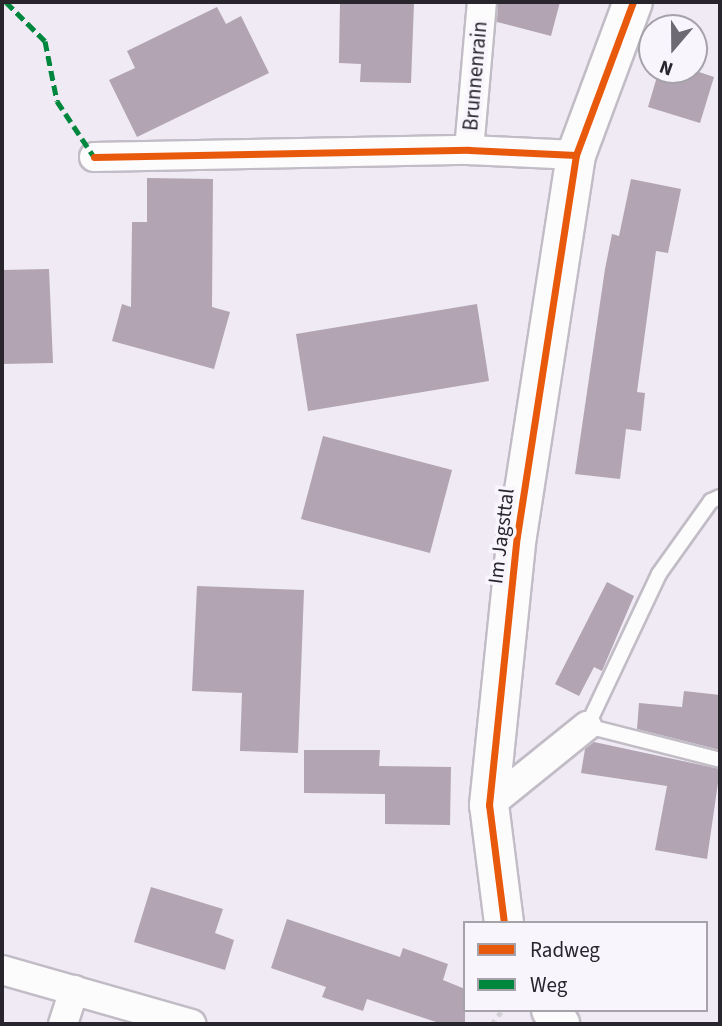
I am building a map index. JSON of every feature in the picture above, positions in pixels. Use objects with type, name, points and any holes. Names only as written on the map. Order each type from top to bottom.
[{"type":"street","name":"Brunnenrain","points":[[469,150],[482,2]]},
{"type":"street","name":"Im Jagsttal","points":[[504,921],[489,805],[517,536],[576,155],[633,2]]},
{"type":"street","points":[[94,157],[469,150],[576,155]]},
{"type":"street","points":[[489,805],[587,726]]},
{"type":"street","points":[[2,970],[191,1024]]},
{"type":"street","points":[[63,1024],[74,990]]},
{"type":"lane","points":[[720,496],[711,501],[659,574],[587,726],[720,760]]},
{"type":"building","points":[[340,2],[414,3],[411,83],[360,82],[361,64],[339,63]]},
{"type":"building","points":[[498,2],[560,2],[551,36],[497,22]]},
{"type":"building","points":[[217,7],[226,24],[241,16],[269,73],[137,137],[109,80],[135,68],[127,51]]},
{"type":"building","points":[[708,75],[714,77],[700,123],[648,107],[655,84],[708,84]]},
{"type":"building","points":[[147,178],[213,179],[212,307],[230,312],[214,369],[112,341],[122,304],[131,307],[132,222],[147,222]]},
{"type":"building","points":[[631,179],[681,189],[668,253],[656,251],[637,392],[645,393],[641,431],[626,429],[620,479],[575,474],[605,269],[612,234],[619,236]]},
{"type":"building","points":[[49,269],[53,363],[2,364],[2,270]]},
{"type":"building","points":[[477,304],[489,381],[308,411],[296,334]]},
{"type":"building","points":[[323,436],[452,470],[430,553],[301,519]]},
{"type":"building","points":[[607,582],[634,596],[602,671],[594,667],[579,696],[555,684]]},
{"type":"building","points":[[197,586],[304,590],[298,753],[240,751],[242,693],[192,691]]},
{"type":"building","points":[[684,691],[720,695],[720,750],[637,729],[639,703],[682,707]]},
{"type":"building","points":[[594,742],[720,769],[707,859],[655,850],[667,786],[581,773],[585,749]]},
{"type":"building","points":[[304,750],[380,750],[379,766],[451,767],[450,825],[385,824],[385,794],[304,793]]},
{"type":"building","points":[[151,887],[223,909],[215,933],[234,940],[225,970],[134,942]]},
{"type":"building","points":[[287,919],[400,957],[403,948],[448,964],[443,980],[463,988],[465,1024],[442,1024],[367,999],[363,1011],[322,997],[326,987],[271,968]]},
{"type":"marked path","points":[[6,2],[45,41],[57,101],[94,157]]},
{"type":"cycle path","points":[[504,921],[489,805],[517,536],[576,155],[633,2]]},
{"type":"cycle path","points":[[94,157],[469,150],[576,155]]}]
